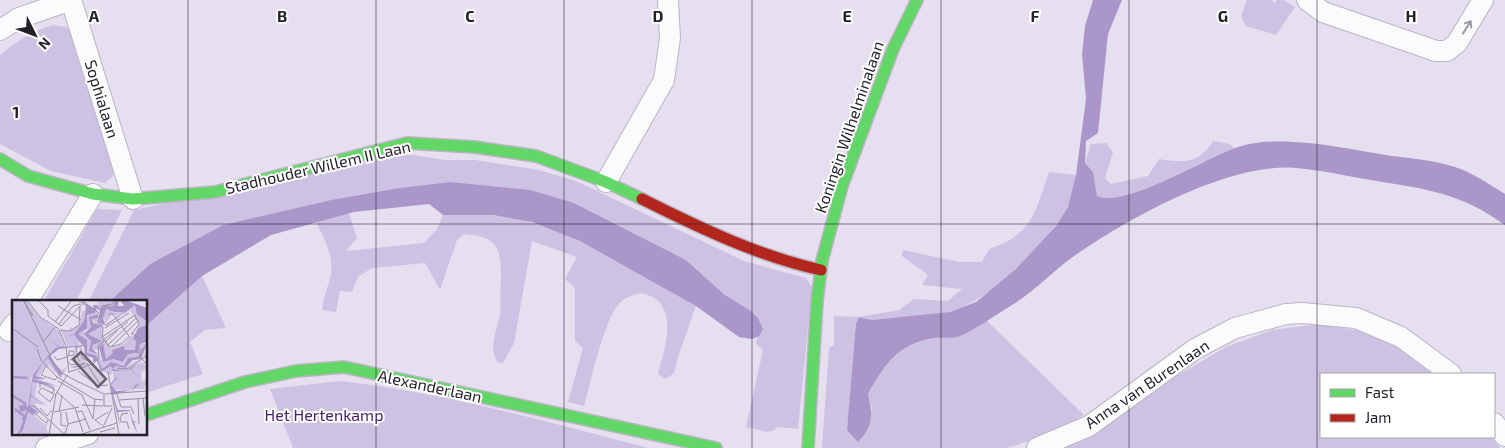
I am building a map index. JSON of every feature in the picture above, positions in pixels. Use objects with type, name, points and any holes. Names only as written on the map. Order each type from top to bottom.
[{"type":"street","points":[[0,30],[19,18],[71,0]]},
{"type":"street","name":"Sophialaan","points":[[71,0],[133,199]]},
{"type":"street","points":[[606,182],[664,80],[670,38],[668,0]]},
{"type":"street","name":"Koningin Wilhelminalaan","points":[[808,448],[817,300],[821,270],[842,186],[893,49],[917,0]]},
{"type":"street","points":[[1307,0],[1323,12],[1436,51],[1447,50],[1456,43],[1483,0]]},
{"type":"street","name":"Stadhouder Willem II Laan","points":[[0,159],[28,176],[93,194],[133,199],[215,192],[407,143],[474,147],[536,156],[606,182],[715,235],[794,264],[821,270]]},
{"type":"street","points":[[29,300],[93,194]]},
{"type":"street","name":"Anna van Burenlaan","points":[[1037,448],[1089,426],[1194,349],[1235,328],[1286,314],[1302,313],[1356,318],[1401,337],[1450,373]]},
{"type":"street","name":"Alexanderlaan","points":[[148,414],[245,382],[296,371],[344,367],[716,448]]},
{"type":"street","points":[[1495,424],[1505,436]]},
{"type":"street","points":[[46,448],[82,436]]},
{"type":"green space","points":[[1247,0],[1271,0],[1275,3],[1277,0],[1284,0],[1295,7],[1276,35],[1246,26],[1241,16]]},
{"type":"green space","points":[[53,25],[66,27],[75,36],[116,169],[112,177],[105,183],[51,171],[0,144],[0,55],[25,37]]},
{"type":"green space","points":[[1213,141],[1230,144],[1235,149],[1165,182],[1125,195],[1109,198],[1096,196],[1093,172],[1085,163],[1091,144],[1106,143],[1113,152],[1105,178],[1111,184],[1148,176],[1159,159],[1183,161],[1196,158],[1208,149]]},
{"type":"green space","points":[[398,153],[446,160],[475,160],[539,170],[576,181],[744,261],[806,278],[812,287],[798,429],[776,427],[775,430],[767,432],[746,427],[763,350],[756,344],[757,337],[759,336],[758,318],[725,295],[686,260],[574,203],[450,182],[399,188],[331,200],[223,225],[150,264],[111,300],[89,300],[134,210]]},
{"type":"green space","points":[[1049,172],[1076,175],[1069,204],[1046,238],[1001,283],[984,295],[967,305],[943,313],[872,320],[859,317],[899,310],[914,299],[948,301],[962,289],[922,285],[928,275],[902,256],[903,250],[959,262],[982,262],[989,249],[1015,237],[1024,229],[1040,199]]},
{"type":"green space","points":[[97,209],[122,210],[77,299],[44,300]]},
{"type":"green space","points":[[349,213],[357,238],[346,251],[424,243],[437,229],[443,215],[488,215],[511,218],[533,223],[576,239],[637,271],[696,306],[674,373],[666,379],[658,374],[664,353],[667,329],[667,317],[663,307],[656,299],[645,294],[634,295],[618,305],[607,325],[584,406],[568,402],[583,348],[575,341],[575,288],[565,279],[577,257],[532,241],[514,343],[503,363],[497,362],[493,350],[500,314],[500,259],[498,251],[491,241],[475,235],[464,234],[457,240],[440,290],[425,263],[372,268],[358,277],[352,292],[340,291],[336,312],[322,310],[330,279],[331,263],[323,235],[316,222]]},
{"type":"green space","points":[[202,276],[226,328],[205,330],[190,342],[203,374],[148,392],[148,324]]},
{"type":"green space","points":[[834,316],[859,317],[847,430],[872,409],[868,394],[888,361],[904,347],[933,338],[960,336],[986,320],[1084,415],[1044,436],[1007,448],[822,448],[829,348],[834,345]]},
{"type":"green space","points":[[1321,324],[1366,332],[1400,348],[1436,373],[1320,373],[1320,438],[1492,438],[1500,448],[1062,448],[1112,422],[1163,384],[1226,347],[1272,330]]},
{"type":"green space","name":"Het Hertenkamp","points":[[339,381],[417,392],[456,400],[649,448],[293,448],[270,389]]},
{"type":"shaded area","points":[[1093,0],[1122,0],[1108,34],[1098,133],[1086,141],[1085,163],[1093,172],[1097,196],[1110,198],[1146,189],[1238,147],[1255,143],[1294,142],[1335,146],[1427,160],[1463,170],[1505,194],[1505,225],[1472,205],[1441,193],[1315,170],[1270,168],[1212,183],[1153,209],[1099,239],[1069,260],[1037,287],[965,334],[957,337],[934,338],[921,341],[901,351],[893,357],[868,394],[871,408],[869,425],[867,431],[858,442],[847,430],[856,324],[859,317],[872,320],[950,312],[976,302],[1016,269],[1056,226],[1068,207],[1076,175],[1086,99],[1082,54],[1085,26]]},
{"type":"shaded area","points":[[450,182],[530,190],[574,203],[686,260],[725,295],[751,311],[758,318],[763,329],[759,336],[752,339],[739,337],[696,306],[580,241],[532,222],[493,215],[443,215],[429,204],[354,212],[271,235],[202,276],[148,324],[148,300],[111,300],[150,264],[223,225],[331,200],[399,188]]},
{"type":"traffic: fast","points":[[808,448],[817,301],[822,261],[842,186],[893,49],[917,0]]},
{"type":"traffic: fast","points":[[0,159],[28,176],[93,194],[133,199],[215,192],[407,143],[474,147],[536,156],[606,182],[642,199]]},
{"type":"traffic: fast","points":[[148,414],[245,382],[296,371],[344,367],[716,448]]},
{"type":"traffic: jam","points":[[642,199],[708,231],[752,249],[821,270]]}]
